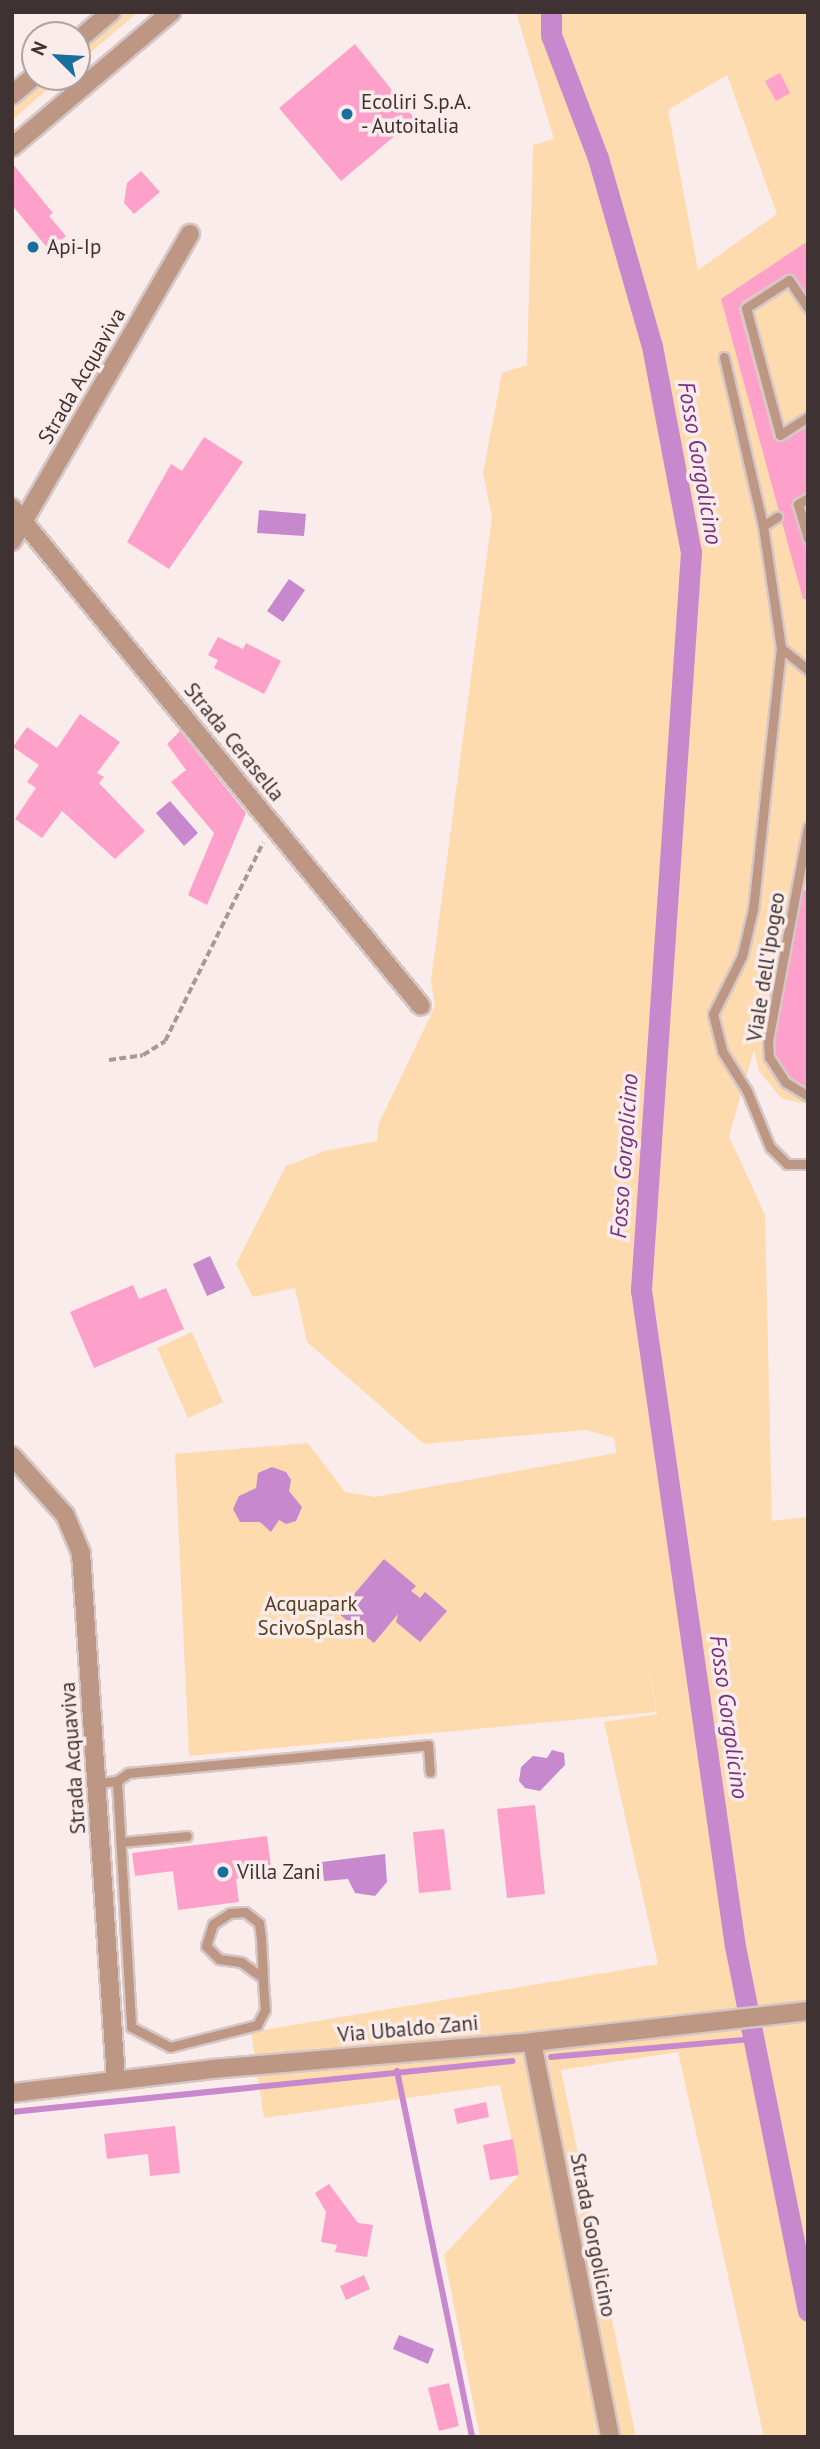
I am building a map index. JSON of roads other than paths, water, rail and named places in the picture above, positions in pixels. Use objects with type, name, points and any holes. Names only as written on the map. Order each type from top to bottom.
[{"type":"street","points":[[91,29],[111,12]]},
{"type":"street","points":[[12,147],[171,12]]},
{"type":"street","name":"Strada Acquaviva","points":[[12,541],[18,515],[190,234]]},
{"type":"street","name":"Strada Cerasella","points":[[18,515],[421,1006]]},
{"type":"street","name":"Strada Acquaviva","points":[[12,1457],[65,1515],[78,1542],[116,2080]]},
{"type":"street","name":"Via Ubaldo Zani","points":[[12,2093],[116,2080],[532,2042],[808,2011]]},
{"type":"street","name":"Strada Gorgolicino","points":[[532,2042],[610,2437]]},
{"type":"lane","points":[[808,307],[789,280],[747,308],[780,435],[808,417]]},
{"type":"lane","points":[[724,357],[764,526],[781,648],[753,909],[742,956],[713,1014],[722,1051],[747,1091],[770,1147],[787,1164],[808,1164]]},
{"type":"lane","points":[[808,498],[798,504],[808,539]]},
{"type":"lane","points":[[764,526],[777,517]]},
{"type":"lane","points":[[781,648],[808,670]]},
{"type":"lane","name":"Viale dell'Ipogeo","points":[[808,827],[768,1040],[769,1057],[785,1082],[808,1096]]},
{"type":"lane","points":[[97,1783],[117,1781],[128,1773],[428,1745],[430,1772]]},
{"type":"lane","points":[[117,1781],[131,2027],[170,2047],[257,2025],[265,2010],[264,1978],[259,1923],[245,1912],[230,1913],[213,1924],[206,1946],[219,1959],[241,1962],[264,1978]]},
{"type":"lane","points":[[121,1842],[187,1836]]},
{"type":"waterway","name":"Fosso Gorgolicino","points":[[551,12],[551,35],[598,158],[652,346],[691,552],[641,1290],[735,1946],[808,2311]]},
{"type":"waterway","points":[[551,2057],[754,2039]]},
{"type":"waterway","points":[[12,2112],[512,2061]]},
{"type":"waterway","points":[[397,2071],[472,2437]]},
{"type":"place","name":"Ecoliri S.p.A. - Autoitalia","points":[[347,114]]},
{"type":"place","name":"Api-Ip","points":[[33,247]]},
{"type":"place","name":"Villa Zani","points":[[223,1872]]},
{"type":"park label","name":"Acquapark ScivoSplash","points":[[311,1616]]}]
